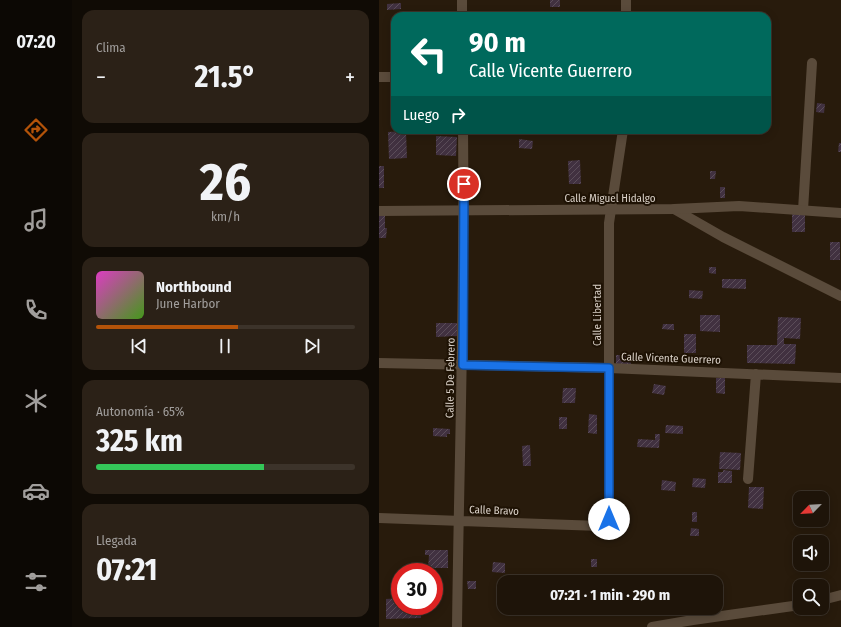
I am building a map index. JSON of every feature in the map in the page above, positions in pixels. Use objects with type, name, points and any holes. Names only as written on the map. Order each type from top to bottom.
[{"type":"street","points":[[462,0],[463,12]]},
{"type":"street","points":[[626,12],[627,0]]},
{"type":"street","points":[[803,210],[812,63]]},
{"type":"street","points":[[379,77],[391,78]]},
{"type":"street","name":"Calle 5 De Febrero","points":[[457,627],[463,365],[463,134]]},
{"type":"street","name":"Calle Libertad","points":[[608,525],[609,223],[622,134]]},
{"type":"street","name":"Calle Miguel Hidalgo","points":[[379,212],[675,209],[739,206],[841,213]]},
{"type":"street","points":[[675,209],[723,237],[841,296]]},
{"type":"street","name":"Calle Vicente Guerrero","points":[[379,363],[609,368],[841,378]]},
{"type":"street","points":[[748,480],[756,374]]},
{"type":"street","name":"Calle Bravo","points":[[379,518],[600,526],[608,525]]},
{"type":"street","points":[[829,598],[841,595]]},
{"type":"street","points":[[652,627],[793,606]]},
{"type":"building","points":[[550,0],[560,0],[560,7],[550,7]]},
{"type":"building","points":[[401,3],[401,9],[387,10],[387,4]]},
{"type":"building","points":[[817,103],[825,104],[824,113],[816,112]]},
{"type":"building","points":[[388,132],[391,132],[391,134],[406,134],[407,158],[389,159]]},
{"type":"building","points":[[436,136],[457,137],[456,156],[436,155]]},
{"type":"building","points":[[519,139],[533,141],[532,149],[519,148]]},
{"type":"building","points":[[839,143],[841,143],[841,152],[838,152]]},
{"type":"building","points":[[580,160],[581,184],[569,184],[568,161]]},
{"type":"building","points":[[379,166],[384,166],[384,188],[379,188]]},
{"type":"building","points":[[710,171],[716,171],[715,179],[710,179]]},
{"type":"building","points":[[720,187],[725,187],[725,198],[720,198]]},
{"type":"building","points":[[379,214],[385,214],[385,228],[387,228],[386,238],[379,238]]},
{"type":"building","points":[[792,214],[805,215],[805,232],[792,232]]},
{"type":"building","points":[[830,242],[840,242],[840,260],[830,260]]},
{"type":"building","points":[[709,267],[716,267],[716,274],[709,273]]},
{"type":"building","points":[[722,279],[746,279],[746,289],[722,288]]},
{"type":"building","points":[[689,290],[703,291],[702,299],[689,298]]},
{"type":"building","points":[[700,315],[720,315],[720,332],[700,331]]},
{"type":"building","points":[[778,317],[801,318],[800,339],[784,338],[784,344],[796,344],[795,364],[747,363],[747,345],[777,345]]},
{"type":"building","points":[[436,323],[457,323],[457,336],[436,337]]},
{"type":"building","points":[[663,324],[674,324],[674,330],[662,329]]},
{"type":"building","points":[[684,334],[696,334],[696,353],[684,353]]},
{"type":"building","points":[[616,355],[631,355],[631,365],[616,365]]},
{"type":"building","points":[[716,378],[725,378],[725,394],[716,393]]},
{"type":"building","points":[[654,384],[666,386],[664,395],[652,393]]},
{"type":"building","points":[[563,388],[576,388],[575,403],[562,403]]},
{"type":"building","points":[[589,414],[597,415],[597,434],[588,433]]},
{"type":"building","points":[[559,417],[567,417],[567,429],[559,429]]},
{"type":"building","points":[[666,425],[683,426],[683,434],[665,433]]},
{"type":"building","points":[[433,428],[450,429],[450,434],[447,434],[447,437],[433,436]]},
{"type":"building","points":[[655,434],[660,434],[659,448],[637,447],[638,439],[655,440]]},
{"type":"building","points":[[530,445],[531,466],[523,466],[522,446]]},
{"type":"building","points":[[720,452],[741,453],[740,470],[719,469]]},
{"type":"building","points":[[723,470],[732,471],[732,483],[718,483],[718,472],[723,472]]},
{"type":"building","points":[[693,478],[706,479],[705,488],[692,487]]},
{"type":"building","points":[[662,480],[676,482],[675,491],[661,490]]},
{"type":"building","points":[[749,487],[764,487],[763,509],[748,508]]},
{"type":"building","points":[[692,512],[697,512],[697,522],[692,522]]},
{"type":"building","points":[[691,528],[699,529],[699,536],[690,536]]},
{"type":"building","points":[[425,550],[448,550],[448,568],[443,568],[443,563],[428,563],[429,555],[425,555]]},
{"type":"building","points":[[591,559],[597,559],[597,567],[591,567]]},
{"type":"building","points":[[493,562],[505,563],[505,573],[492,572]]},
{"type":"building","points":[[467,581],[476,581],[476,589],[468,589]]},
{"type":"building","points":[[386,599],[391,599],[391,615],[421,615],[421,618],[386,619]]},
{"type":"route","points":[[464,184],[463,365],[609,368],[609,519]]}]
